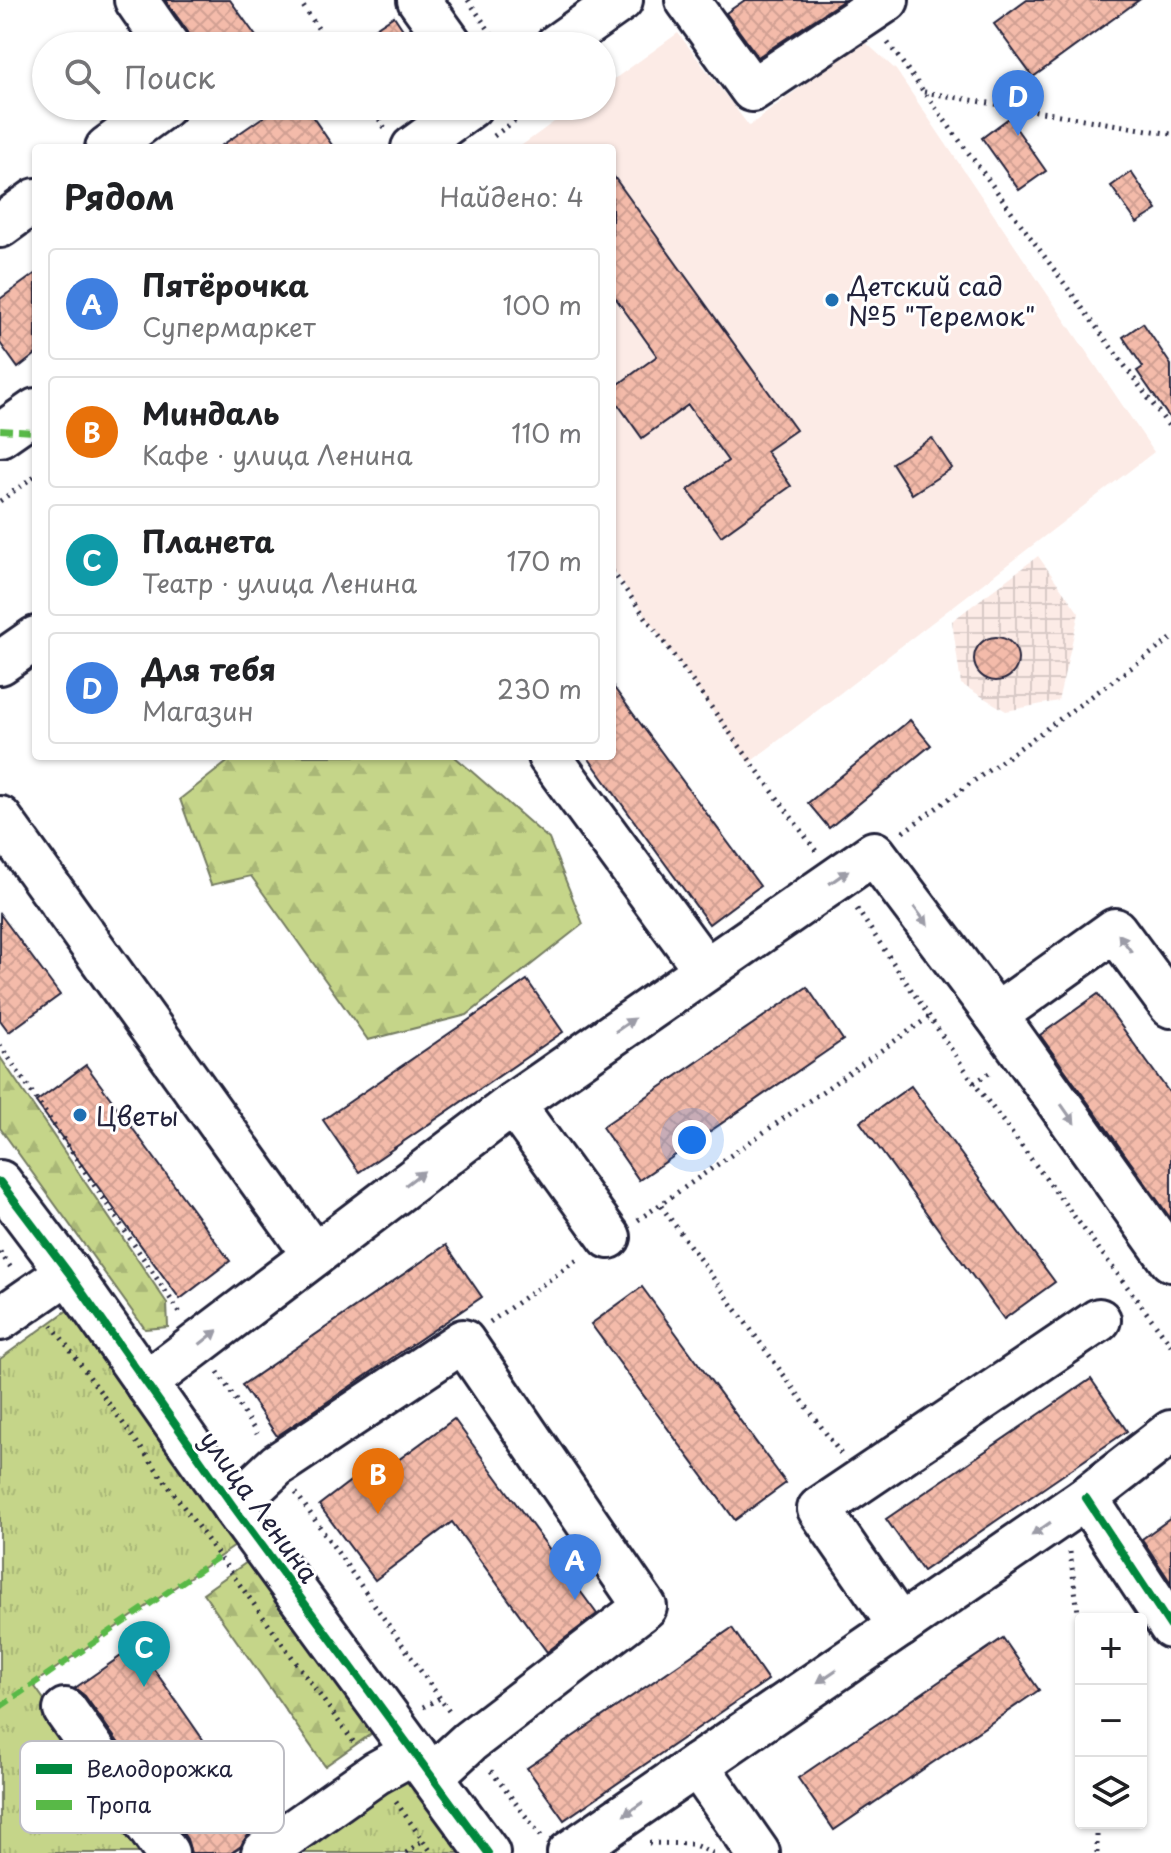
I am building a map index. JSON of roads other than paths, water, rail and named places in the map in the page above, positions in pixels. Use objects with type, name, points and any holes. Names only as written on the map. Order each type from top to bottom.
[{"type":"street","points":[[136,0],[158,32]]},
{"type":"street","points":[[419,0],[442,32]]},
{"type":"street","points":[[576,32],[621,0]]},
{"type":"street","points":[[687,0],[752,90],[877,7]]},
{"type":"street","points":[[112,144],[145,120]]},
{"type":"street","points":[[424,144],[480,123]]},
{"type":"street","points":[[0,226],[32,203]]},
{"type":"street","points":[[0,435],[32,413]]},
{"type":"street","points":[[0,663],[32,641]]},
{"type":"street","points":[[552,760],[705,969]]},
{"type":"street","points":[[0,818],[314,1255]]},
{"type":"street","points":[[146,1383],[513,1104],[874,853],[996,1015],[1171,1260]]},
{"type":"street","points":[[996,1015],[1115,930],[1171,1006]]},
{"type":"street","points":[[513,1104],[609,1237]]},
{"type":"street","name":"улица Ленина","points":[[0,1182],[488,1853]]},
{"type":"street","points":[[16,1307],[68,1272]]},
{"type":"street","points":[[900,1626],[819,1509],[1099,1320]]},
{"type":"street","points":[[233,1506],[277,1465],[463,1341],[645,1607],[470,1741],[423,1764],[376,1773],[263,1853]]},
{"type":"street","points":[[557,1847],[697,1765],[1086,1498],[1171,1432]]},
{"type":"street","points":[[1086,1498],[1171,1627]]},
{"type":"street","points":[[65,1710],[87,1741]]},
{"type":"street","points":[[697,1765],[758,1853]]},
{"type":"street","points":[[153,1833],[167,1853]]},
{"type":"place","name":"Для тебя","points":[[1018,136]]},
{"type":"place","name":"Детский сад №5 \"Теремок\"","points":[[832,300]]},
{"type":"place","name":"Цветы","points":[[80,1115]]},
{"type":"place","name":"Миндаль","points":[[378,1514]]},
{"type":"place","name":"Пятёрочка","points":[[575,1600]]},
{"type":"place","name":"Планета","points":[[144,1687]]}]
